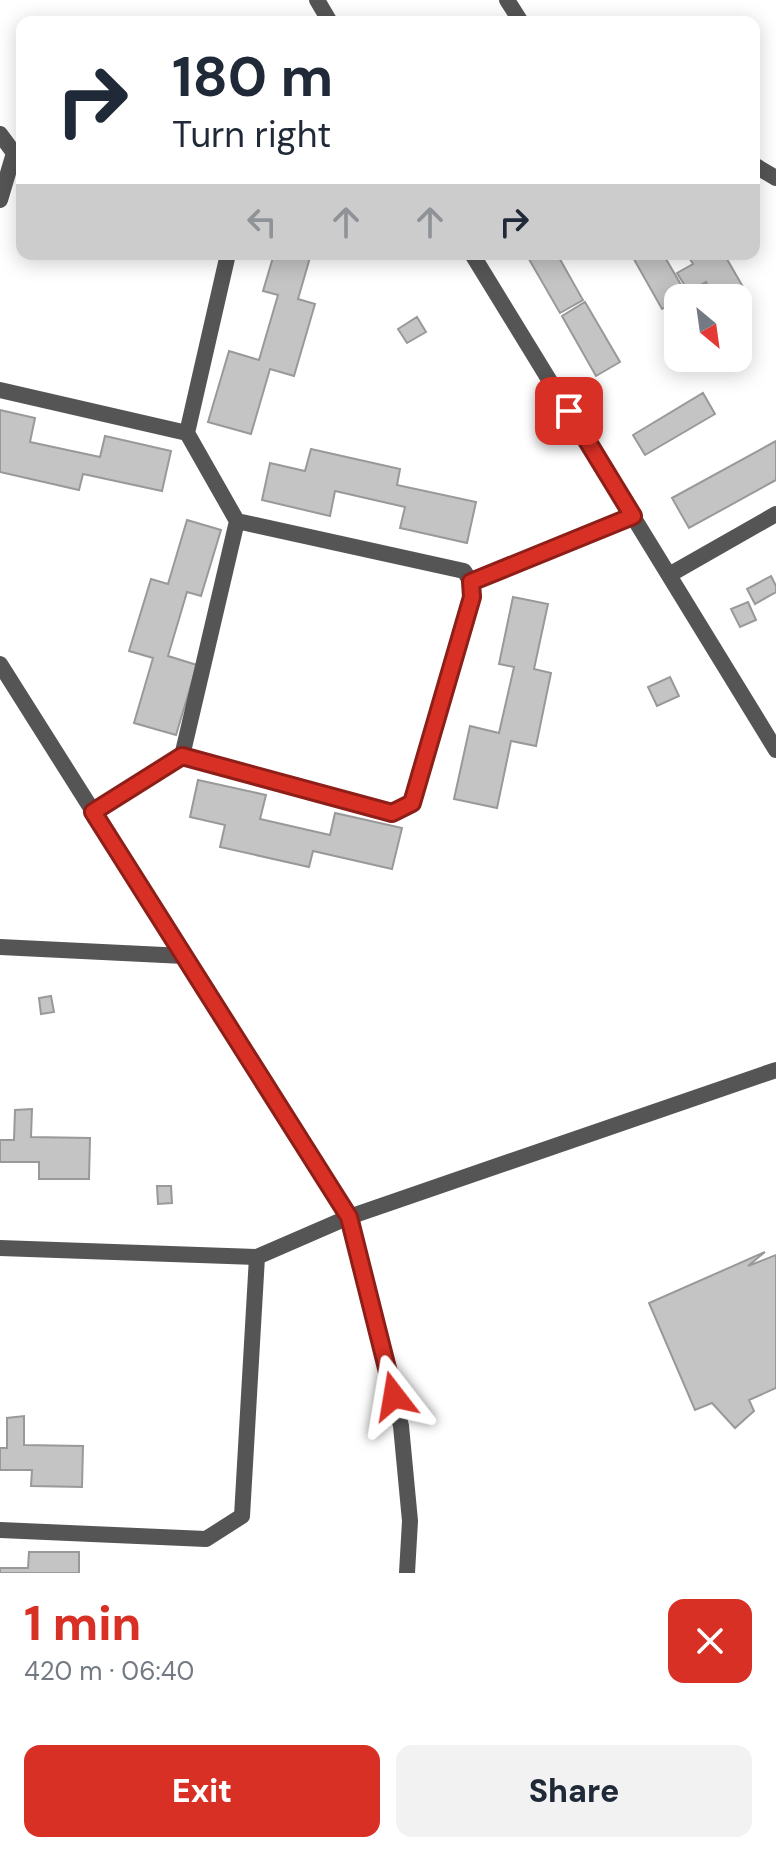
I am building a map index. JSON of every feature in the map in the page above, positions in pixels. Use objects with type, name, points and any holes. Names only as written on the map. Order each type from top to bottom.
[{"type":"street","points":[[0,134],[16,149]]},
{"type":"street","points":[[0,200],[16,156]]},
{"type":"street","points":[[93,812],[182,756],[237,521],[187,433],[227,260]]},
{"type":"street","points":[[476,260],[776,750]]},
{"type":"street","points":[[0,390],[187,433]]},
{"type":"street","points":[[669,575],[776,514]]},
{"type":"street","points":[[471,582],[633,516]]},
{"type":"street","points":[[182,756],[392,813],[412,803],[472,597],[471,582],[464,571],[237,521]]},
{"type":"street","points":[[0,664],[349,1217],[401,1426],[410,1521],[407,1573]]},
{"type":"street","points":[[0,947],[184,956]]},
{"type":"street","points":[[0,1248],[257,1257],[349,1217],[776,1070]]},
{"type":"street","points":[[0,1530],[206,1539],[242,1516],[257,1257]]},
{"type":"building","points":[[272,260],[309,260],[298,299],[315,304],[294,376],[270,369],[251,434],[208,422],[229,351],[259,360],[278,295],[263,291]]},
{"type":"building","points":[[529,260],[560,260],[583,300],[560,313]]},
{"type":"building","points":[[634,260],[667,260],[681,284],[664,284],[664,308]]},
{"type":"building","points":[[691,260],[727,260],[741,284],[684,284],[677,273],[693,264]]},
{"type":"building","points":[[585,302],[620,362],[596,376],[562,316]]},
{"type":"building","points":[[417,317],[426,332],[407,343],[398,329]]},
{"type":"building","points":[[703,393],[715,414],[645,455],[633,435]]},
{"type":"building","points":[[0,410],[35,418],[30,442],[100,457],[105,436],[171,451],[162,491],[83,474],[79,490],[0,472]]},
{"type":"building","points":[[776,441],[776,480],[689,528],[672,498]]},
{"type":"building","points":[[311,449],[400,469],[397,485],[476,502],[467,543],[400,528],[405,507],[335,491],[330,516],[262,500],[270,463],[305,471]]},
{"type":"building","points":[[187,520],[221,530],[201,596],[187,592],[168,656],[197,665],[176,735],[134,723],[153,658],[129,651],[151,579],[168,584]]},
{"type":"building","points":[[771,576],[776,592],[755,604],[747,589]]},
{"type":"building","points":[[513,597],[548,604],[534,669],[551,673],[536,746],[511,741],[497,808],[454,799],[470,726],[499,733],[514,667],[499,664]]},
{"type":"building","points":[[748,602],[756,620],[740,627],[731,609]]},
{"type":"building","points":[[670,677],[679,696],[657,706],[648,687]]},
{"type":"building","points":[[198,780],[266,795],[260,819],[330,835],[335,813],[402,828],[392,869],[313,851],[309,867],[220,847],[225,825],[190,817]]},
{"type":"building","points":[[51,996],[54,1012],[41,1014],[39,998]]},
{"type":"building","points":[[32,1109],[31,1137],[90,1138],[89,1179],[39,1179],[39,1162],[0,1162],[0,1140],[14,1140],[15,1110]]},
{"type":"building","points":[[157,1186],[171,1186],[172,1203],[158,1204]]},
{"type":"building","points":[[765,1252],[748,1266],[776,1255],[776,1388],[749,1400],[754,1411],[735,1428],[712,1403],[695,1410],[649,1303]]},
{"type":"building","points":[[24,1416],[24,1445],[83,1446],[82,1487],[31,1486],[32,1470],[0,1470],[0,1448],[7,1448],[7,1418]]},
{"type":"building","points":[[29,1552],[79,1552],[79,1573],[0,1573],[0,1568],[28,1568]]},
{"type":"route","points":[[394,1396],[349,1217],[93,812],[182,756],[392,813],[412,803],[472,597],[471,582],[633,516],[569,411]]}]
